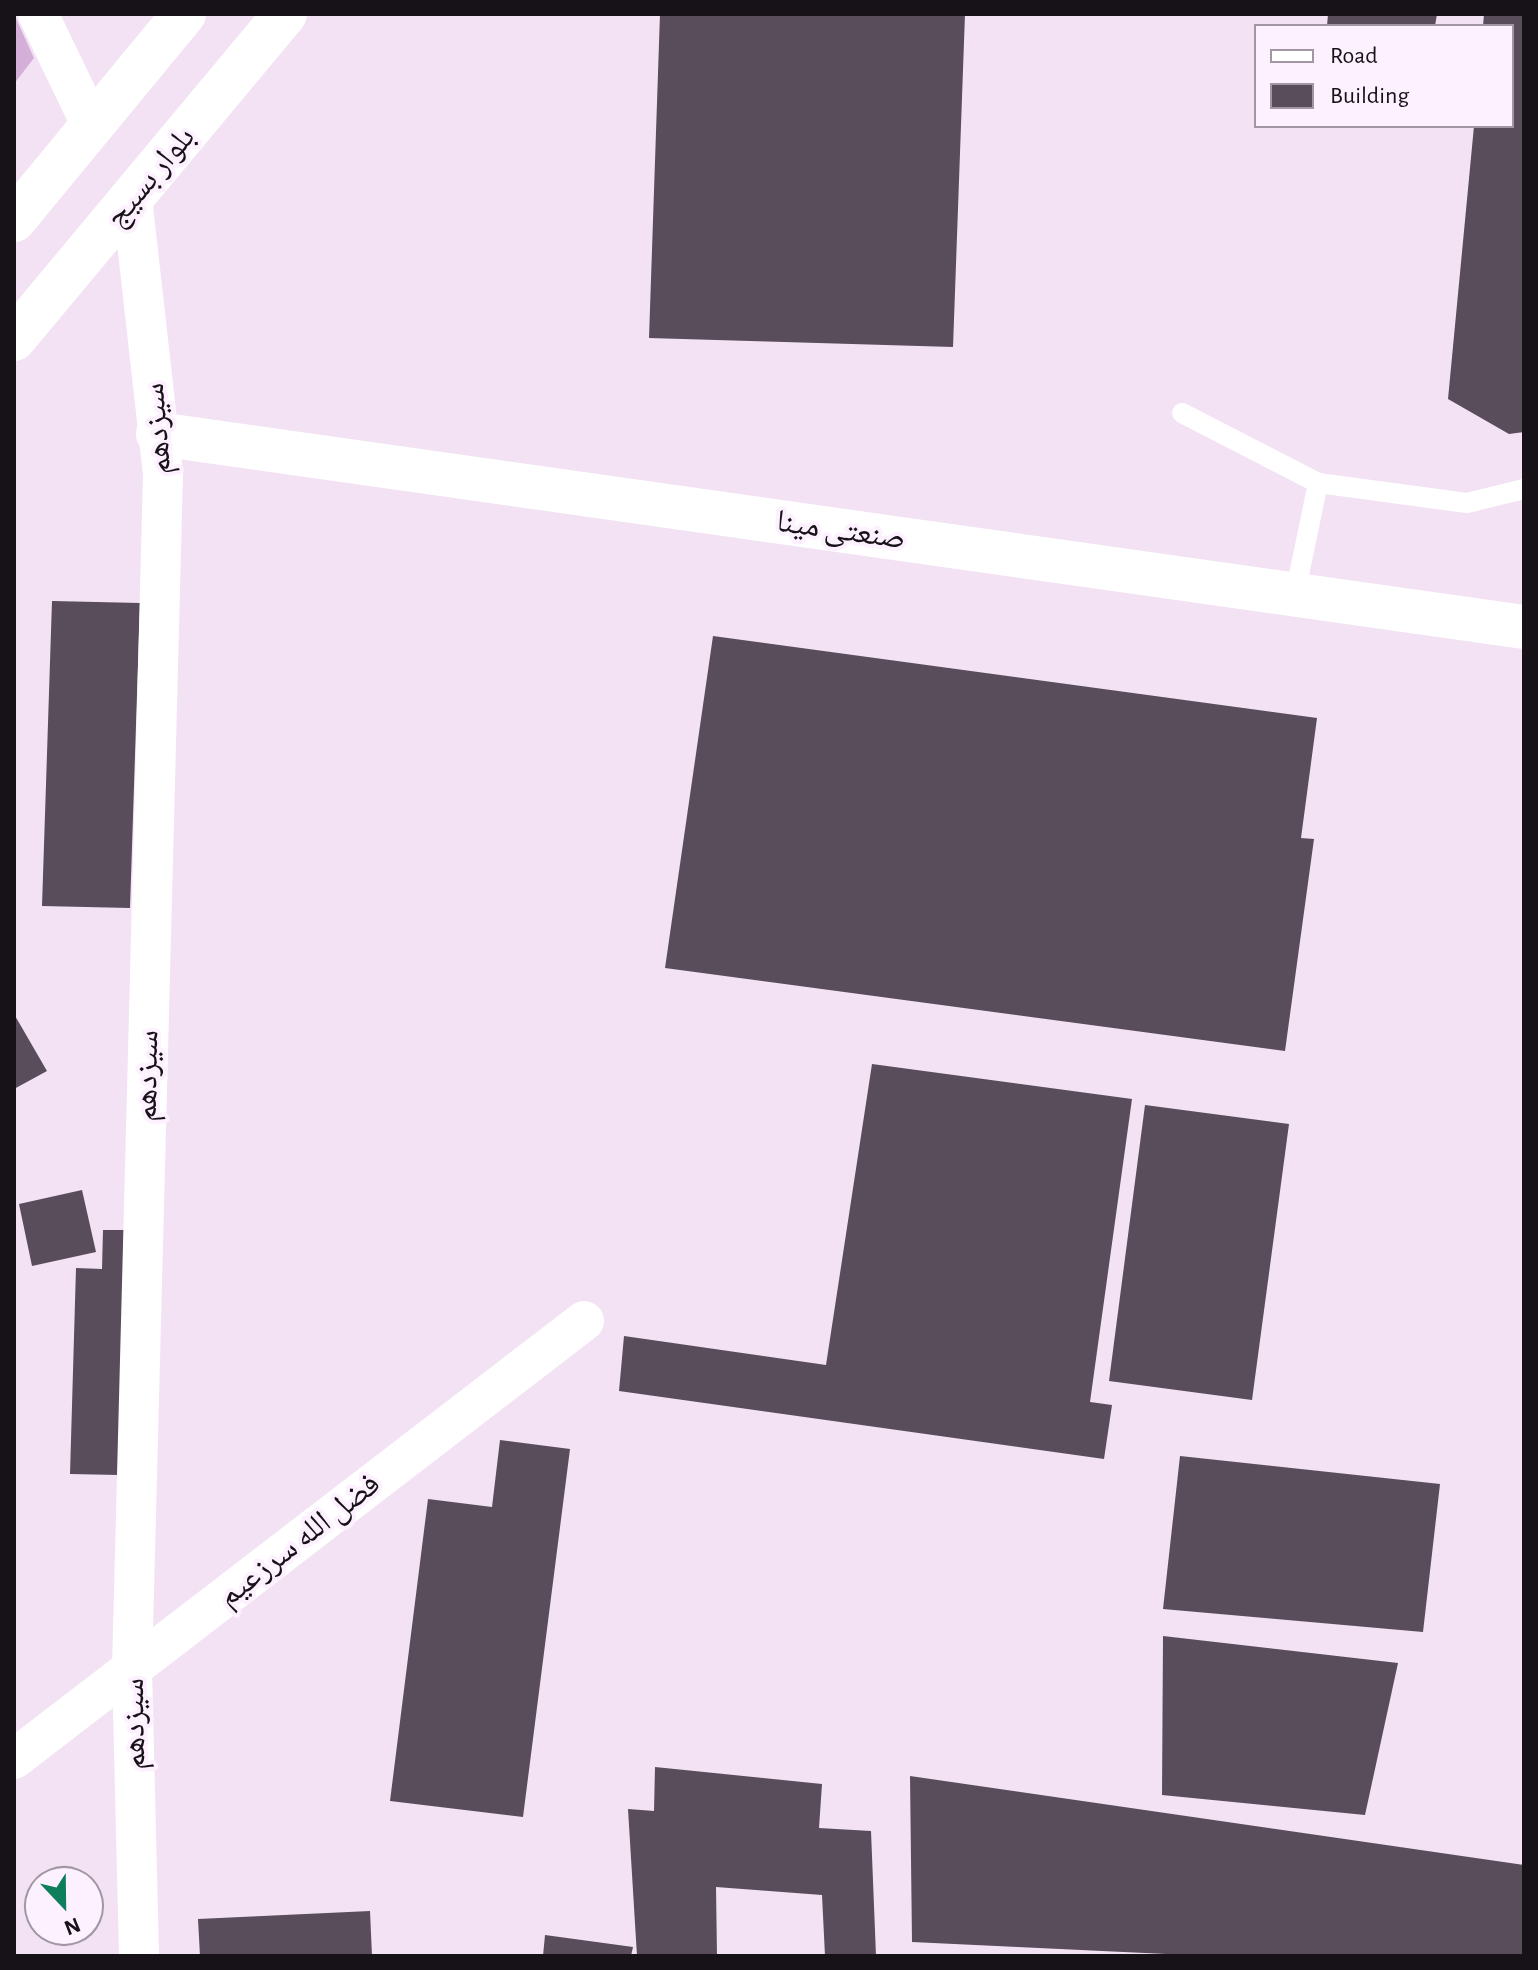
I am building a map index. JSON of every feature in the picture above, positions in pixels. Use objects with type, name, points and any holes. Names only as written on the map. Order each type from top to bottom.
[{"type":"street","points":[[38,14],[92,126]]},
{"type":"street","points":[[14,220],[184,14]]},
{"type":"street","name":"بلوار بسیج","points":[[14,339],[285,14]]},
{"type":"street","name":"سیزدهم","points":[[132,198],[163,474],[132,1668],[139,1956]]},
{"type":"street","name":"صنعتی مینا","points":[[158,434],[1524,627]]},
{"type":"street","name":"فضل الله سرزعیم","points":[[14,1759],[584,1321]]},
{"type":"lane","points":[[1182,413],[1318,483],[1467,503],[1524,489]]},
{"type":"lane","points":[[1295,594],[1318,483]]},
{"type":"shaded area","points":[[14,14],[34,58],[14,84]]},
{"type":"building","points":[[660,14],[965,14],[953,347],[649,338]]},
{"type":"building","points":[[1328,14],[1437,14],[1435,24],[1327,24]]},
{"type":"building","points":[[1484,14],[1524,14],[1524,432],[1509,434],[1448,399],[1474,128],[1514,128],[1514,24],[1483,24]]},
{"type":"building","points":[[52,601],[140,603],[130,908],[42,906]]},
{"type":"building","points":[[713,636],[1317,718],[1301,838],[1314,839],[1285,1051],[665,968]]},
{"type":"building","points":[[14,1014],[47,1071],[14,1089]]},
{"type":"building","points":[[872,1064],[1132,1099],[1090,1402],[1112,1405],[1104,1459],[619,1391],[624,1336],[826,1365]]},
{"type":"building","points":[[1145,1105],[1289,1124],[1252,1400],[1109,1381]]},
{"type":"building","points":[[82,1190],[96,1252],[32,1266],[19,1204]]},
{"type":"building","points":[[103,1230],[126,1230],[119,1475],[70,1474],[76,1268],[102,1269]]},
{"type":"building","points":[[500,1440],[570,1449],[523,1817],[390,1801],[428,1499],[492,1507]]},
{"type":"building","points":[[1180,1456],[1440,1484],[1423,1632],[1163,1609]]},
{"type":"building","points":[[1163,1636],[1398,1663],[1365,1815],[1162,1795]]},
{"type":"building","points":[[655,1767],[822,1784],[819,1828],[871,1831],[876,1956],[825,1956],[822,1895],[716,1887],[717,1956],[637,1956],[628,1809],[654,1811]]},
{"type":"building","points":[[910,1776],[1524,1865],[1524,1956],[1208,1956],[912,1942]]},
{"type":"building","points":[[370,1911],[372,1956],[200,1956],[198,1919]]},
{"type":"building","points":[[545,1935],[633,1947],[631,1956],[543,1956]]}]
